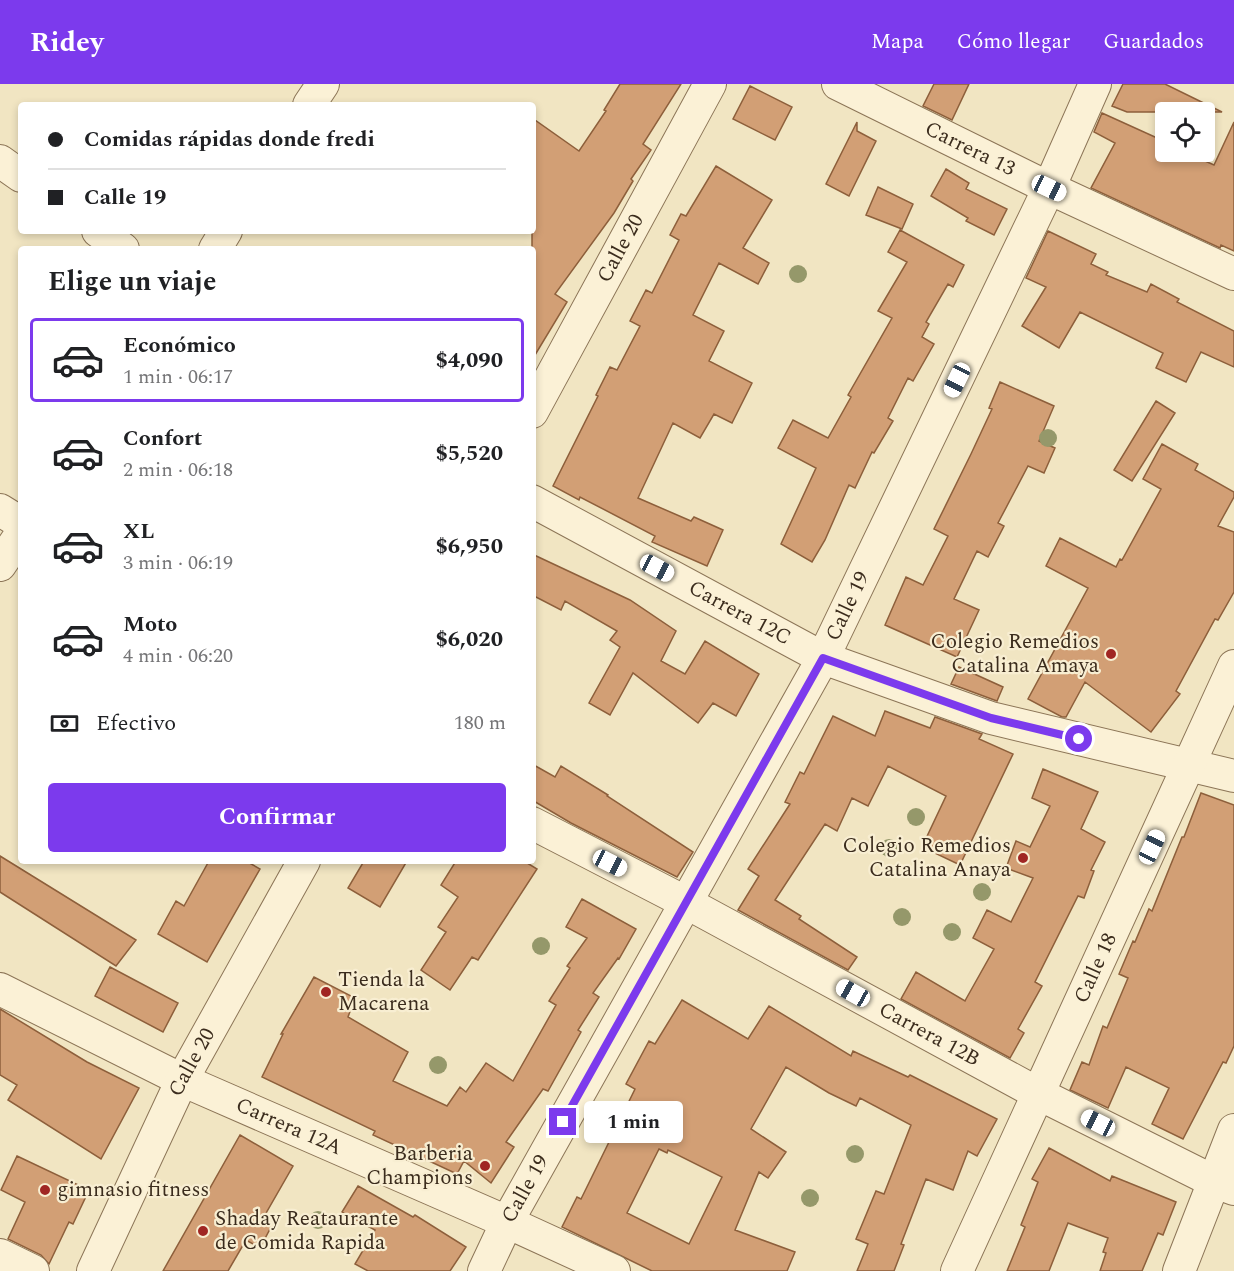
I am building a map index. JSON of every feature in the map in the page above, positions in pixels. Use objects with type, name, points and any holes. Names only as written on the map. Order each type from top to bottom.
[{"type":"street","points":[[311,102],[323,84]]},
{"type":"street","name":"Calle 20","points":[[536,405],[710,84]]},
{"type":"street","name":"Carrera 13","points":[[838,84],[1049,188],[1234,274]]},
{"type":"street","name":"Calle 19","points":[[484,1271],[507,1222],[823,658],[1049,188],[1095,84]]},
{"type":"street","points":[[0,160],[18,174]]},
{"type":"street","points":[[102,234],[119,246]]},
{"type":"street","name":"Carrera 12C","points":[[536,503],[823,658],[991,718],[1234,776]]},
{"type":"street","points":[[0,510],[18,521]]},
{"type":"street","points":[[0,565],[18,538]]},
{"type":"street","name":"Calle 18","points":[[957,1271],[1234,666]]},
{"type":"street","name":"Carrera 12B","points":[[536,825],[687,903],[1039,1094],[1224,1186]]},
{"type":"street","name":"Calle 20","points":[[93,1271],[182,1080],[302,864]]},
{"type":"street","name":"Carrera 12A","points":[[0,989],[182,1080],[614,1271]]},
{"type":"street","points":[[1179,1271],[1224,1186],[1234,1131]]},
{"type":"street","points":[[0,1255],[33,1271]]},
{"type":"building","points":[[620,84],[681,84],[643,144],[651,150],[631,179],[633,181],[614,213],[555,294],[567,302],[536,353],[536,246],[532,246],[532,234],[536,234],[536,121],[579,151],[606,111],[604,110]]},
{"type":"building","points":[[934,84],[969,84],[952,120],[923,106]]},
{"type":"building","points":[[1123,84],[1165,84],[1202,102],[1155,102],[1155,112],[1127,112],[1112,106]]},
{"type":"building","points":[[750,86],[792,107],[775,140],[733,119]]},
{"type":"building","points":[[1102,113],[1155,137],[1155,162],[1207,162],[1214,165],[1234,122],[1234,251],[1221,245],[1220,248],[1091,188],[1115,143],[1094,132]]},
{"type":"building","points":[[857,122],[857,131],[876,141],[849,196],[826,184]]},
{"type":"building","points":[[716,166],[772,200],[743,248],[769,263],[758,284],[719,263],[693,315],[724,331],[709,361],[752,383],[732,423],[714,414],[700,438],[673,423],[638,498],[691,521],[694,517],[723,530],[707,566],[652,542],[655,536],[580,497],[579,500],[553,486],[610,367],[617,370],[640,326],[630,321],[646,290],[652,293],[679,240],[670,235],[681,214],[686,216]]},
{"type":"building","points":[[946,169],[969,183],[966,189],[1007,209],[994,235],[966,221],[968,218],[931,196]]},
{"type":"building","points":[[878,187],[913,204],[902,229],[866,215]]},
{"type":"building","points":[[900,230],[964,265],[953,287],[948,284],[926,322],[929,324],[922,337],[934,344],[913,381],[908,378],[888,418],[893,421],[874,453],[872,452],[855,488],[849,485],[825,540],[812,562],[781,544],[816,468],[778,448],[793,420],[828,438],[851,397],[848,395],[892,318],[878,311],[907,262],[888,252]]},
{"type":"building","points":[[1048,231],[1096,254],[1091,264],[1108,272],[1106,275],[1147,292],[1151,284],[1179,299],[1177,302],[1234,331],[1234,367],[1201,352],[1186,382],[1156,368],[1163,353],[1080,312],[1059,348],[1022,326],[1046,287],[1026,278]]},
{"type":"building","points":[[1000,382],[1054,406],[1039,441],[1055,448],[1044,473],[1028,466],[998,523],[1004,526],[988,557],[977,551],[954,599],[979,610],[957,657],[885,625],[906,577],[923,585],[948,536],[934,529],[992,409],[989,408]]},
{"type":"building","points":[[1156,401],[1175,413],[1132,481],[1114,470]]},
{"type":"building","points":[[1162,444],[1198,464],[1195,470],[1234,492],[1234,497],[1218,526],[1234,532],[1234,592],[1218,620],[1215,619],[1176,691],[1180,694],[1151,732],[1085,682],[1066,717],[1062,717],[1028,699],[1088,588],[1046,566],[1060,538],[1116,567],[1161,489],[1143,479]]},
{"type":"building","points":[[536,556],[630,600],[676,631],[661,661],[685,674],[705,641],[759,674],[736,716],[713,703],[698,723],[633,673],[610,715],[589,703],[620,647],[610,640],[617,631],[565,601],[561,610],[536,597]]},
{"type":"building","points":[[959,667],[1003,687],[997,701],[951,684]]},
{"type":"building","points":[[885,711],[930,728],[935,717],[982,734],[979,739],[1013,754],[960,865],[922,847],[946,796],[888,766],[868,806],[852,798],[837,831],[825,824],[775,900],[801,916],[799,919],[857,957],[848,970],[738,910],[759,876],[748,869],[790,804],[785,802],[800,772],[804,774],[833,716],[875,736]]},
{"type":"building","points":[[536,766],[555,777],[561,766],[693,852],[677,877],[571,823],[536,802]]},
{"type":"building","points":[[1043,769],[1098,792],[1081,829],[1105,842],[1091,870],[1094,871],[1084,898],[1078,896],[1035,982],[1042,986],[1018,1029],[1024,1033],[1010,1058],[901,999],[916,972],[965,1001],[994,949],[973,938],[987,910],[1011,922],[1033,878],[1006,868],[1016,841],[1030,847],[1050,806],[1032,798]]},
{"type":"building","points":[[1201,793],[1234,805],[1234,1046],[1226,1063],[1223,1062],[1183,1139],[1152,1124],[1169,1088],[1126,1067],[1108,1108],[1070,1090],[1082,1062],[1089,1065],[1103,1026],[1107,1028],[1128,978],[1119,974],[1149,909],[1152,911]]},
{"type":"building","points":[[0,856],[136,940],[116,966],[0,892]]},
{"type":"building","points":[[207,864],[251,864],[260,869],[207,962],[158,934],[176,901],[184,906]]},
{"type":"building","points":[[362,864],[405,864],[380,907],[348,888]]},
{"type":"building","points":[[454,864],[529,864],[537,869],[478,960],[472,957],[450,990],[421,970],[446,932],[438,927],[458,897],[441,885]]},
{"type":"building","points":[[582,899],[636,929],[619,959],[593,993],[599,997],[578,1030],[581,1032],[548,1091],[543,1089],[506,1142],[514,1147],[491,1183],[464,1161],[457,1174],[373,1135],[375,1131],[262,1077],[283,1034],[281,1034],[314,977],[355,998],[348,1017],[408,1052],[393,1081],[447,1106],[460,1087],[466,1092],[486,1063],[513,1081],[556,1005],[549,1001],[570,968],[567,966],[587,938],[566,927]]},
{"type":"building","points":[[110,967],[178,1003],[163,1032],[95,996]]},
{"type":"building","points":[[682,1000],[748,1039],[769,1006],[851,1056],[853,1051],[908,1077],[910,1075],[997,1119],[977,1156],[968,1151],[953,1190],[926,1179],[901,1244],[904,1245],[894,1271],[857,1271],[868,1244],[856,1239],[876,1191],[884,1194],[911,1125],[860,1098],[856,1106],[786,1067],[751,1129],[786,1152],[768,1178],[759,1172],[735,1230],[795,1252],[787,1271],[652,1271],[562,1227],[577,1197],[581,1199],[635,1089],[626,1084],[649,1041],[655,1044]],"holes":[[[659,1149],[667,1153],[668,1150],[722,1177],[689,1244],[627,1213]]]},
{"type":"building","points":[[0,1009],[87,1062],[139,1088],[101,1159],[8,1100],[17,1085],[0,1075]]},
{"type":"building","points":[[240,1135],[293,1166],[261,1222],[271,1227],[260,1248],[246,1240],[228,1271],[163,1271]]},
{"type":"building","points":[[1049,1148],[1110,1181],[1112,1176],[1176,1202],[1163,1235],[1158,1233],[1142,1271],[1100,1271],[1108,1238],[1068,1223],[1049,1271],[1007,1271],[1025,1227],[1021,1225],[1038,1182],[1032,1179]]},
{"type":"building","points":[[17,1156],[89,1190],[73,1224],[69,1222],[49,1264],[41,1255],[8,1239],[25,1202],[1,1190]]},
{"type":"building","points":[[358,1186],[413,1217],[415,1215],[466,1247],[450,1271],[368,1271],[355,1264],[375,1230],[342,1212]]},
{"type":"place","name":"Colegio Remedios Catalina Amaya","points":[[1111,654]]},
{"type":"place","name":"Colegio Remedios Catalina Anaya","points":[[1023,858]]},
{"type":"place","name":"Tienda la Macarena","points":[[326,992]]},
{"type":"place","name":"Barberia Champions","points":[[485,1166]]},
{"type":"place","name":"gimnasio fitness","points":[[45,1190]]},
{"type":"place","name":"Shaday Reataurante de Comida Rapida","points":[[203,1231]]},
{"type":"route","points":[[563,1122],[823,658],[991,718],[1079,739]]}]
